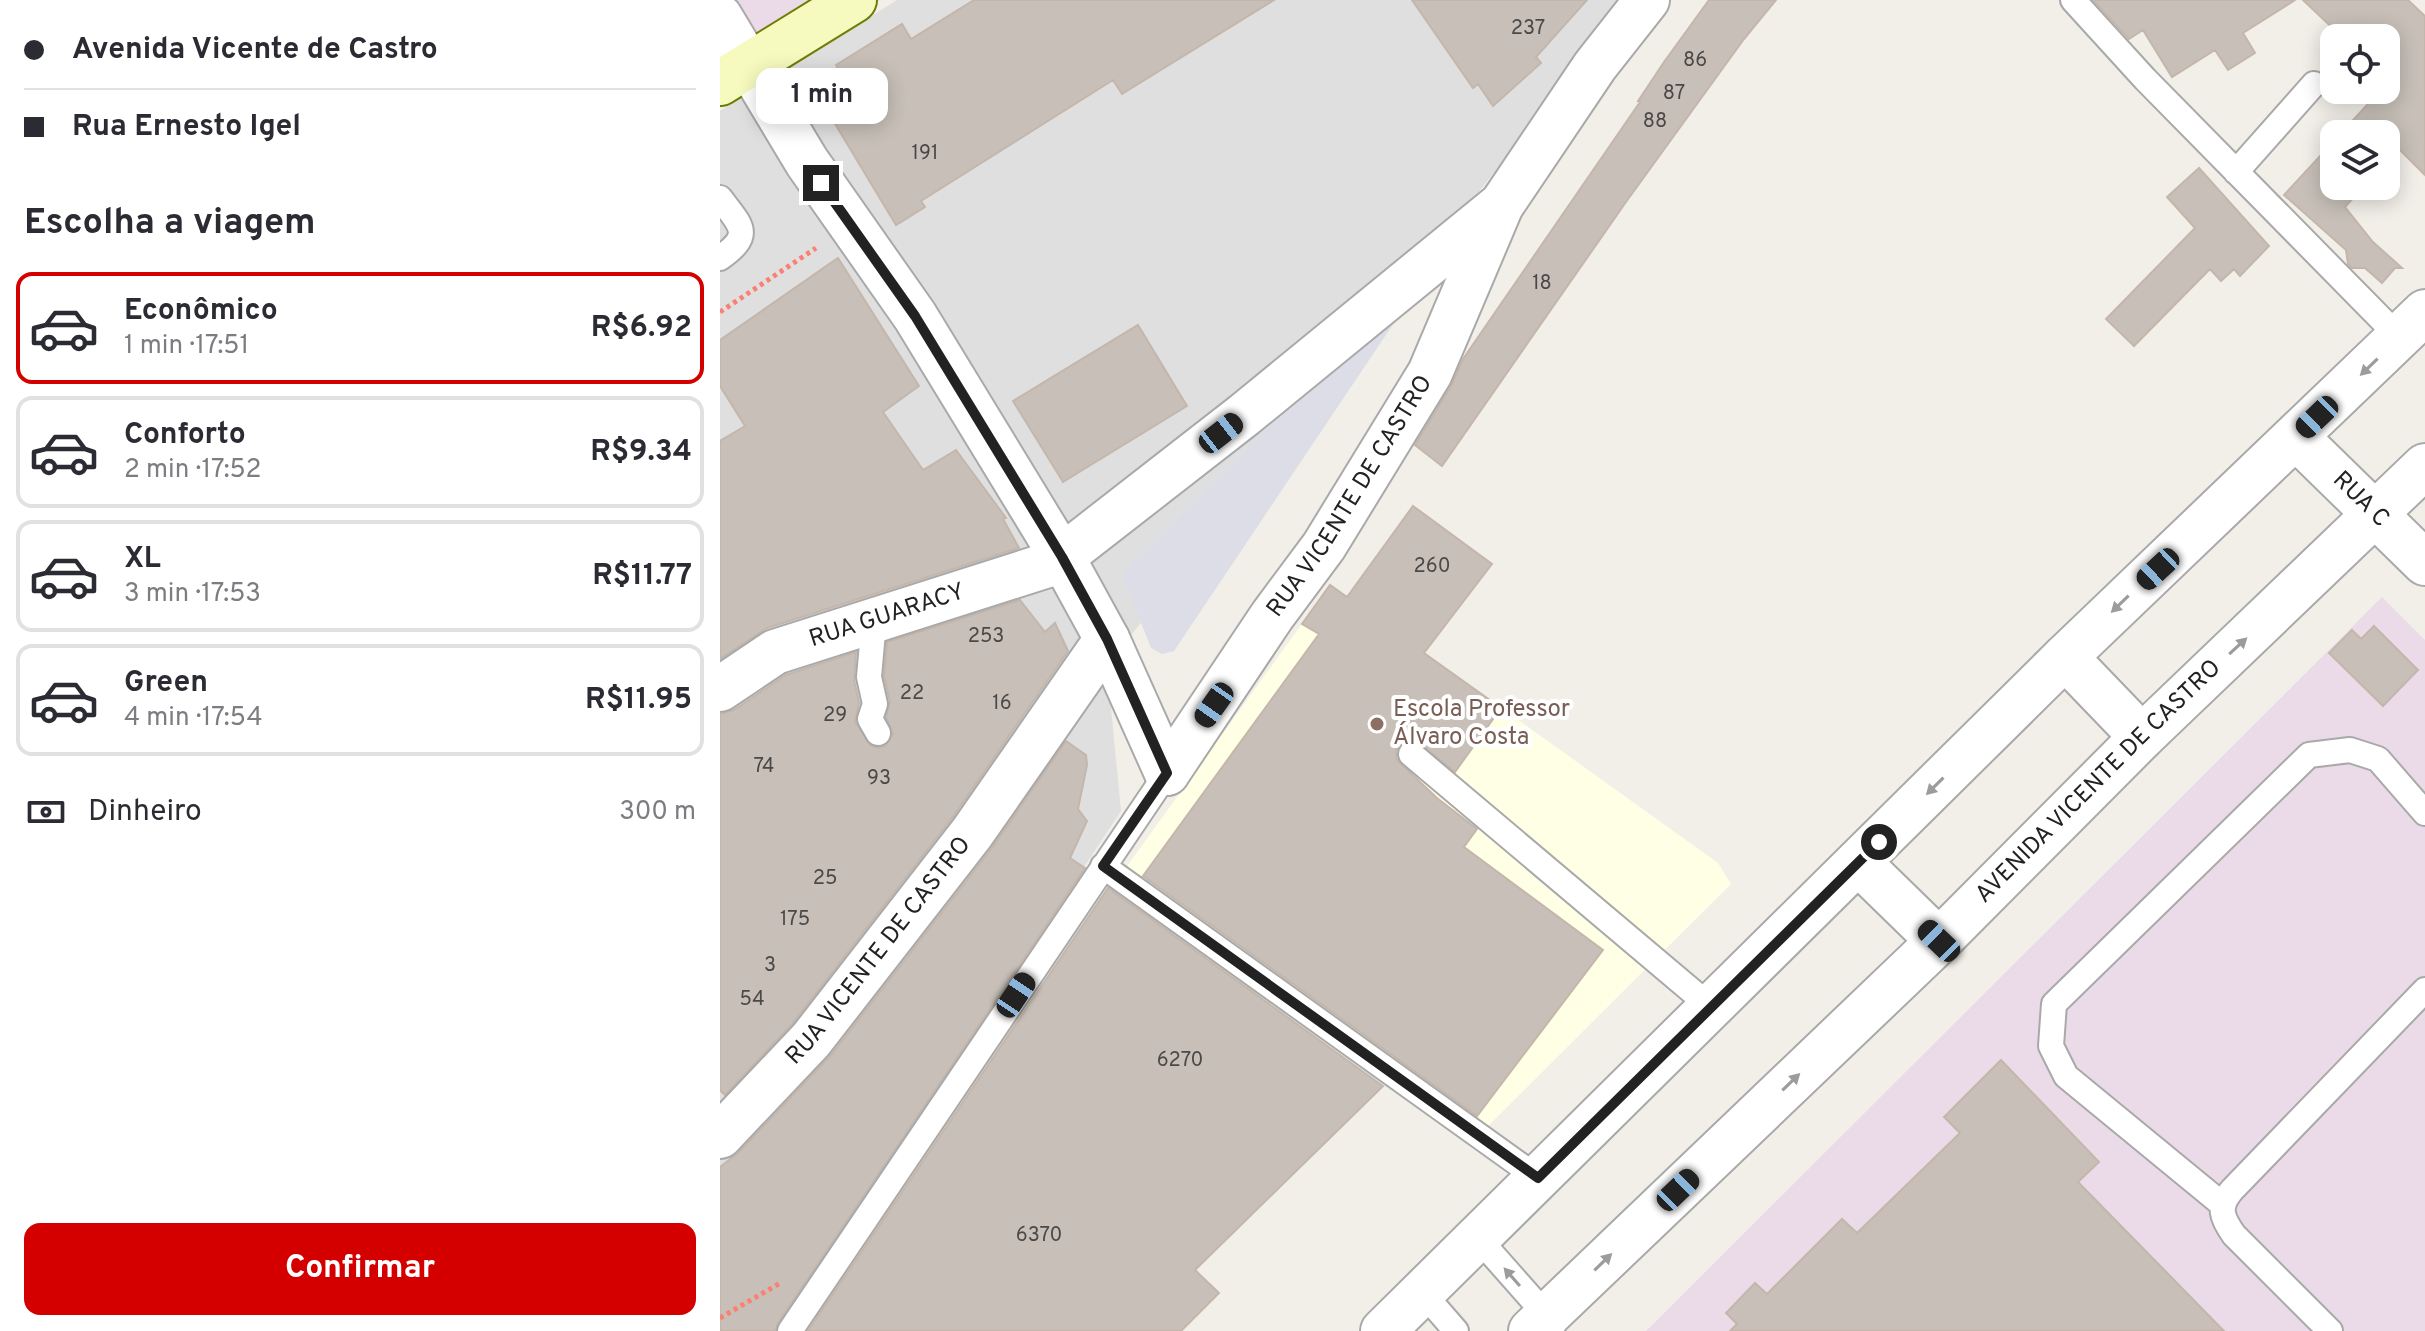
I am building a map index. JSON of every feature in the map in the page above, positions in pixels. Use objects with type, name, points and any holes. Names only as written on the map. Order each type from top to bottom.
[{"type":"street","points":[[734,74],[854,0]]},
{"type":"street","name":"RUA VICENTE DE CASTRO","points":[[1167,773],[1272,616],[1324,546],[1430,373],[1502,204],[1595,66],[1647,0]]},
{"type":"street","points":[[720,17],[734,74],[807,162],[915,316],[1062,557],[1107,639],[1167,773]]},
{"type":"street","name":"RUA VICENTE DE CASTRO","points":[[1062,557],[1244,415],[1502,204]]},
{"type":"street","points":[[1383,1331],[2065,657],[2412,325]]},
{"type":"street","name":"RUA C","points":[[2296,437],[2425,563]]},
{"type":"street","name":"AVENIDA VICENTE DE CASTRO","points":[[1546,1326],[1939,941],[2142,737],[2425,466]]},
{"type":"street","name":"RUA GUARACY","points":[[720,689],[775,652],[1054,563],[1062,557]]},
{"type":"street","name":"RUA VICENTE DE CASTRO","points":[[720,1136],[830,1016],[972,833],[1107,639]]},
{"type":"street","points":[[2065,657],[2142,737]]},
{"type":"street","points":[[1858,862],[1939,941]]},
{"type":"lane","points":[[2073,0],[2236,172],[2412,325]]},
{"type":"lane","points":[[2236,172],[2314,84]]},
{"type":"lane","points":[[720,198],[742,227],[742,238],[735,248],[720,258]]},
{"type":"lane","points":[[874,621],[869,677],[875,704],[870,719],[878,733]]},
{"type":"lane","points":[[2223,1205],[2066,1076],[2051,1046],[2054,1004],[2309,755],[2350,750],[2378,759],[2425,813]]},
{"type":"lane","points":[[1411,754],[1712,1008]]},
{"type":"lane","points":[[790,1331],[1167,773]]},
{"type":"lane","points":[[1103,866],[1538,1178]]},
{"type":"lane","points":[[2330,1331],[2234,1235],[2222,1217],[2223,1205],[2232,1190],[2425,990]]},
{"type":"lane","points":[[1478,1238],[1546,1326]]},
{"type":"lane","points":[[1423,1293],[1456,1331]]},
{"type":"path","points":[[720,312],[849,225]]},
{"type":"path","points":[[720,1318],[786,1279],[826,1278]]},
{"type":"shaded area","points":[[720,0],[880,0],[746,85]]},
{"type":"shaded area","points":[[897,0],[1629,0],[1107,666],[1121,811],[778,1331],[720,1331],[720,111]]},
{"type":"shaded area","points":[[1394,303],[1402,311],[1174,651],[1162,654],[1151,648],[1123,577],[1130,565]]},
{"type":"shaded area","name":"Escola Professor Álvaro Costa","points":[[1330,585],[1718,863],[1731,884],[1484,1130],[1125,869]]},
{"type":"shaded area","points":[[2382,597],[2425,640],[2425,1331],[1646,1331]]},
{"type":"building","points":[[974,0],[1274,0],[1122,94],[1113,80],[921,201],[925,207],[896,225],[825,107],[851,91],[836,65],[902,24],[911,39]]},
{"type":"building","points":[[1412,0],[1587,0],[1536,57],[1541,63],[1493,106],[1478,84],[1473,88]]},
{"type":"building","points":[[1709,0],[1776,0],[1744,39],[1626,202],[1442,466],[1415,445],[1451,386],[1463,359]]},
{"type":"building","points":[[2093,0],[2295,0],[2243,33],[2255,53],[2228,70],[2215,50],[2172,77],[2143,30],[2129,39]]},
{"type":"building","points":[[2303,0],[2408,0],[2425,16],[2425,175],[2400,150],[2400,120],[2353,120],[2368,104],[2400,104],[2400,24],[2328,24]]},
{"type":"building","points":[[2320,156],[2320,200],[2351,200],[2345,207],[2373,242],[2402,268],[2395,268],[2382,283],[2365,268],[2352,268],[2348,264],[2346,250],[2284,195]]},
{"type":"building","points":[[2199,168],[2269,246],[2240,276],[2234,269],[2221,281],[2210,269],[2134,346],[2106,319],[2195,228],[2167,197]]},
{"type":"building","points":[[838,258],[919,386],[883,412],[923,470],[956,450],[1006,518],[1003,519],[1019,548],[767,628],[720,659],[720,441],[745,426],[720,386],[720,340]]},
{"type":"building","points":[[1138,325],[1187,406],[1063,482],[1013,401]]},
{"type":"building","name":"Escola Professor Álvaro Costa","points":[[1413,506],[1492,564],[1424,653],[1501,708],[1455,772],[1414,739],[1399,745],[1397,760],[1437,798],[1477,829],[1464,847],[1603,950],[1477,1116],[1143,876],[1319,634],[1302,624],[1330,585],[1347,597]]},
{"type":"building","points":[[1020,600],[1045,632],[1055,623],[1068,651],[952,818],[792,1024],[725,1095],[720,1090],[720,714],[734,710],[786,675],[856,652],[854,680],[859,703],[855,721],[870,745],[877,748],[885,746],[893,734],[886,717],[890,702],[884,676],[887,642]]},
{"type":"building","points":[[2374,626],[2418,670],[2383,706],[2329,653],[2352,630],[2361,639]]},
{"type":"building","points":[[1066,741],[1086,755],[1087,765],[1078,809],[1087,821],[1070,858],[1085,868],[775,1331],[720,1331],[720,1167],[738,1153],[831,1055],[992,848]]},
{"type":"building","points":[[1108,888],[1383,1086],[1195,1270],[1219,1293],[1181,1331],[808,1331]]},
{"type":"building","points":[[2001,1060],[2099,1162],[2078,1182],[2224,1331],[1730,1331],[1737,1324],[1726,1313],[1755,1283],[1767,1294],[1842,1219],[1857,1233],[1960,1133],[1944,1117]]},
{"type":"place","name":"Escola Professor Álvaro Costa","points":[[1377,724]]},
{"type":"route","points":[[821,183],[915,316],[1062,557],[1107,639],[1167,773],[1103,866],[1538,1178],[1879,842]]}]
